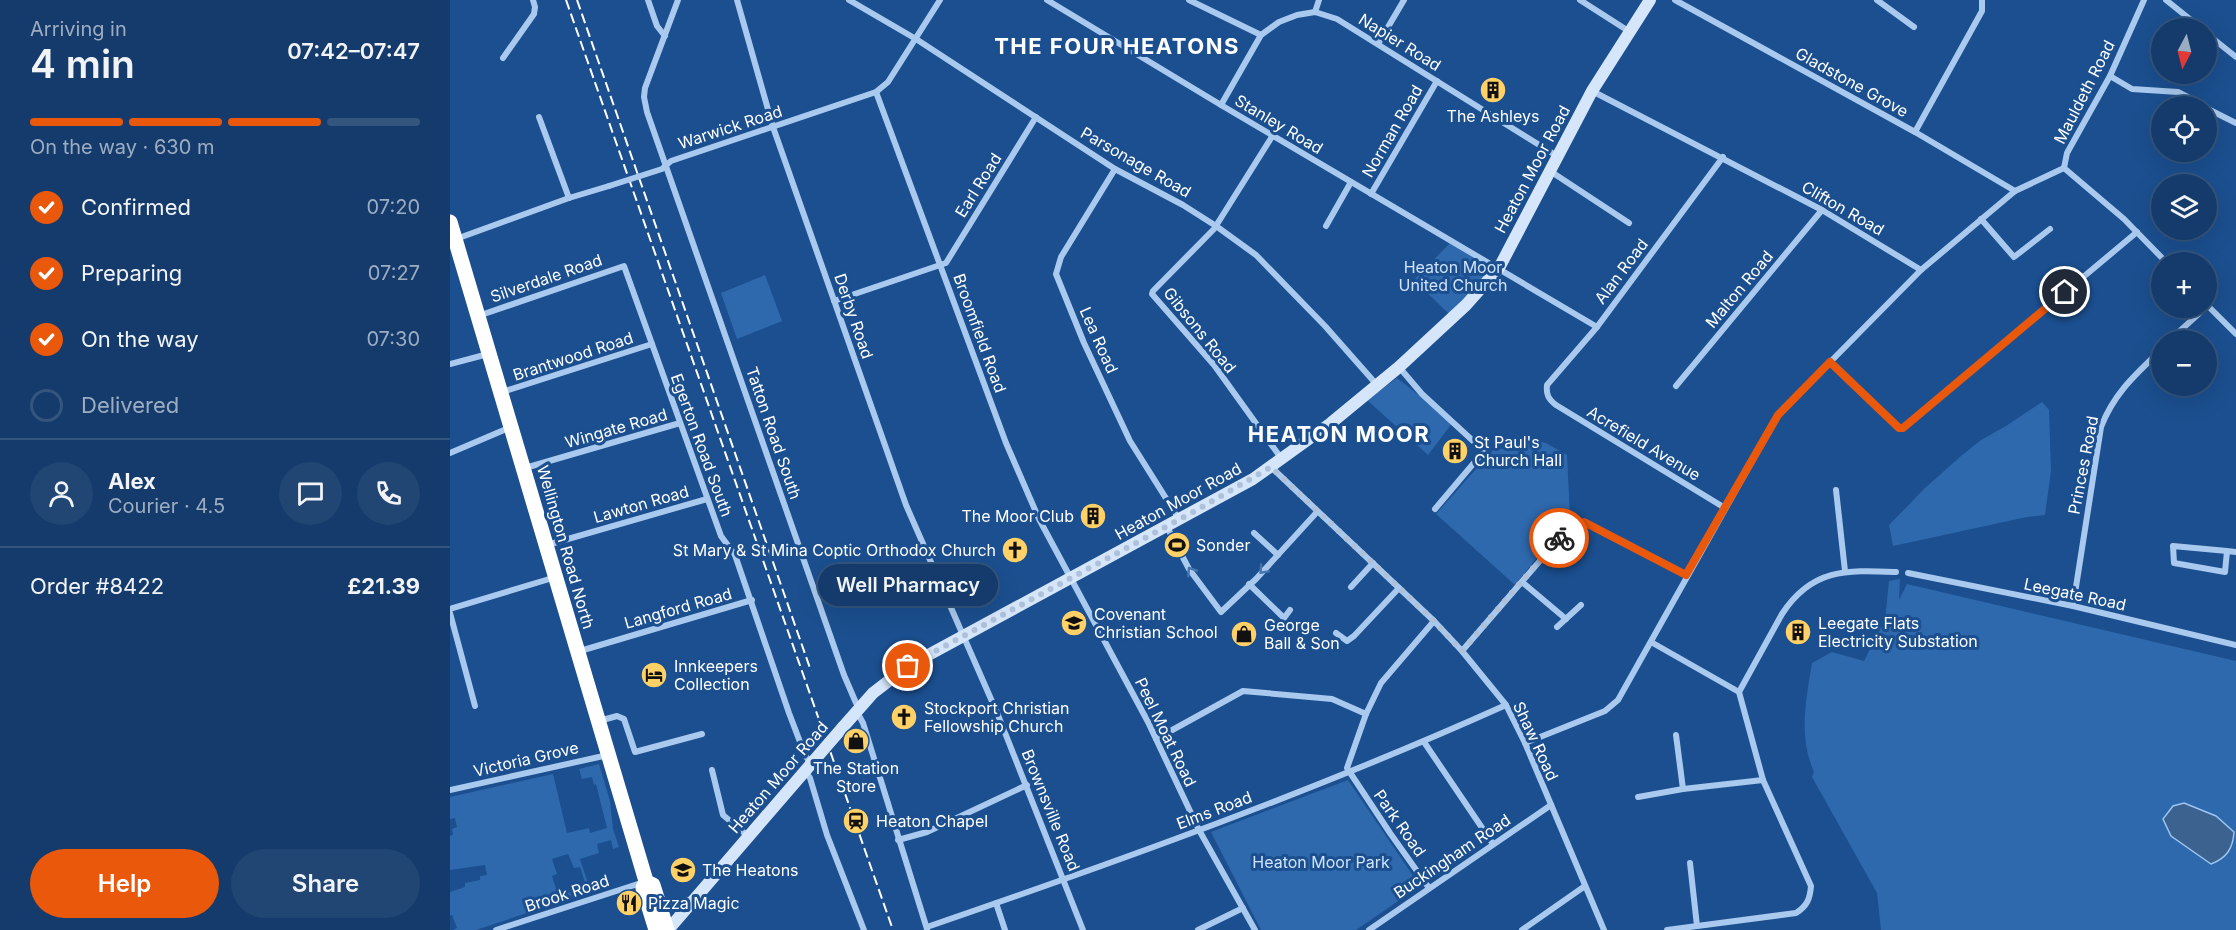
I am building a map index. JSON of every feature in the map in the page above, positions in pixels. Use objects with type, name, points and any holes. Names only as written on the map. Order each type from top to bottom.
[{"type":"highway","name":"Wellington Road North","points":[[450,222],[453,240],[525,468],[646,882],[643,888],[656,930]]},
{"type":"highway","name":"Wellington Road North","points":[[646,882],[653,885],[667,930]]},
{"type":"main road","name":"Heaton Moor Road","points":[[667,930],[873,693],[900,672],[964,635],[1180,519],[1276,463],[1399,368],[1466,306],[1498,268],[1593,91],[1650,0]]},
{"type":"main road","points":[[657,899],[672,907],[692,902]]},
{"type":"street","points":[[503,58],[534,14],[536,6],[533,0]]},
{"type":"street","points":[[648,0],[657,26],[665,36]]},
{"type":"street","name":"Tatton Road South","points":[[678,0],[649,75],[644,97],[647,112],[664,167],[844,675],[859,710],[927,929]]},
{"type":"street","name":"Derby Road","points":[[737,0],[772,127],[906,506],[964,635]]},
{"type":"street","name":"Parsonage Road","points":[[849,0],[916,39],[1115,169],[1216,225],[1271,269],[1377,386]]},
{"type":"street","name":"Warwick Road","points":[[453,240],[664,167],[671,161],[876,92],[888,82],[940,0]]},
{"type":"street","name":"Stanley Road","points":[[1047,0],[1597,327]]},
{"type":"street","points":[[1189,0],[1261,35]]},
{"type":"street","points":[[1221,105],[1261,35],[1279,22],[1297,15],[1315,12],[1318,0]]},
{"type":"street","points":[[1378,44],[1404,0]]},
{"type":"street","points":[[1580,0],[1630,32]]},
{"type":"street","name":"Gladstone Grove","points":[[1675,0],[1916,132],[2014,190]]},
{"type":"street","points":[[1877,0],[1914,27]]},
{"type":"street","points":[[1916,132],[1982,11],[1982,0]]},
{"type":"street","name":"Mauldeth Road","points":[[2144,0],[2110,76],[2067,153],[2064,168],[2156,252]]},
{"type":"street","points":[[2166,0],[2188,18]]},
{"type":"street","name":"Napier Road","points":[[1315,12],[1337,19],[1558,156]]},
{"type":"street","points":[[2217,42],[2236,57]]},
{"type":"street","points":[[2110,76],[2133,89],[2178,92],[2185,96]]},
{"type":"street","name":"Norman Road","points":[[1371,194],[1437,81]]},
{"type":"street","name":"Clifton Road","points":[[1593,91],[1822,210],[1921,270]]},
{"type":"street","name":"Broomfield Road","points":[[876,92],[1006,443],[1039,519],[1071,578]]},
{"type":"street","points":[[2217,113],[2236,123]]},
{"type":"street","points":[[539,117],[569,198]]},
{"type":"street","name":"Earl Road","points":[[941,265],[946,263],[1036,117]]},
{"type":"street","points":[[1216,225],[1273,135]]},
{"type":"street","name":"Alan Road","points":[[1549,400],[1547,385],[1597,327],[1723,157]]},
{"type":"street","points":[[1525,742],[1605,711],[1618,700],[1686,575],[1778,415],[1921,270],[2014,190],[2064,168]]},
{"type":"street","name":"Lea Road","points":[[1115,169],[1061,256],[1056,274],[1084,343],[1130,441],[1180,519]]},
{"type":"street","points":[[1550,171],[1629,224]]},
{"type":"street","points":[[1326,226],[1352,182]]},
{"type":"street","name":"Malton Road","points":[[1676,386],[1822,210]]},
{"type":"street","points":[[1981,219],[2014,257],[2050,230]]},
{"type":"street","name":"Gibsons Road","points":[[1216,225],[1152,294],[1214,365],[1276,463]]},
{"type":"street","points":[[1830,362],[1899,428],[1903,428],[2137,232]]},
{"type":"street","points":[[834,301],[941,265]]},
{"type":"street","name":"Silverdale Road","points":[[477,316],[624,266]]},
{"type":"street","name":"Egerton Road South","points":[[624,266],[721,536],[735,555],[752,600],[805,755],[826,835],[864,930]]},
{"type":"street","points":[[2217,316],[2236,334]]},
{"type":"street","points":[[2181,330],[2193,318]]},
{"type":"street","name":"Brantwood Road","points":[[501,392],[652,344]]},
{"type":"street","points":[[450,364],[489,354]]},
{"type":"street","name":"Princes Road","points":[[2073,606],[2101,427],[2107,411],[2121,389],[2151,360]]},
{"type":"street","points":[[1399,368],[1422,394],[1484,451],[1435,509]]},
{"type":"street","name":"Acrefield Avenue","points":[[1549,400],[1725,508]]},
{"type":"street","name":"Wingate Road","points":[[525,468],[680,423]]},
{"type":"street","points":[[450,453],[511,427]]},
{"type":"street","name":"Shaw Road","points":[[1276,463],[1317,512],[1434,621],[1506,705],[1525,742],[1604,930]]},
{"type":"street","points":[[1836,490],[1845,571]]},
{"type":"street","name":"Lawton Road","points":[[547,545],[708,499]]},
{"type":"street","points":[[1167,526],[1189,569],[1221,612],[1317,512]]},
{"type":"street","points":[[1462,651],[1570,526],[1584,522],[1686,575]]},
{"type":"street","points":[[1254,533],[1278,555]]},
{"type":"street","points":[[2227,551],[2225,572],[2174,563],[2173,546],[2227,551],[2236,552]]},
{"type":"street","points":[[1351,587],[1372,563]]},
{"type":"street","points":[[1667,930],[1796,914],[1805,908],[1810,898],[1810,886],[1762,780],[1739,692],[1789,603],[1804,588],[1845,571],[1896,572]]},
{"type":"street","name":"Leegate Road","points":[[1908,573],[2073,606],[2236,645]]},
{"type":"street","points":[[475,706],[450,611],[556,577]]},
{"type":"street","name":"Peel Moat Road","points":[[1071,578],[1156,739],[1199,831],[1255,930]]},
{"type":"street","points":[[1522,582],[1566,619]]},
{"type":"street","points":[[1249,584],[1284,618],[1290,610]]},
{"type":"street","points":[[1336,633],[1347,641],[1399,588]]},
{"type":"street","name":"Langford Road","points":[[578,651],[752,600]]},
{"type":"street","points":[[1557,627],[1581,605]]},
{"type":"street","points":[[1348,772],[1349,759],[1381,683],[1434,621]]},
{"type":"street","name":"Brownsville Road","points":[[964,635],[1027,785],[1083,930]]},
{"type":"street","points":[[1651,642],[1739,692]]},
{"type":"street","points":[[1156,739],[1243,691],[1332,699],[1366,714]]},
{"type":"street","name":"Elms Road","points":[[927,929],[1199,831],[1424,742],[1506,705]]},
{"type":"street","points":[[599,721],[617,716],[624,719],[635,752],[702,734]]},
{"type":"street","points":[[1676,735],[1683,789]]},
{"type":"street","points":[[1424,742],[1493,844]]},
{"type":"street","name":"Victoria Grove","points":[[450,790],[609,755]]},
{"type":"street","points":[[712,770],[723,815],[749,838]]},
{"type":"street","name":"Park Road","points":[[1348,772],[1429,888]]},
{"type":"street","points":[[1638,796],[1762,780]]},
{"type":"street","points":[[898,840],[927,832],[1027,785]]},
{"type":"street","name":"Buckingham Road","points":[[1369,930],[1551,805]]},
{"type":"street","points":[[1690,863],[1697,926]]},
{"type":"street","name":"Brook Road","points":[[496,930],[646,882]]},
{"type":"street","points":[[1525,929],[1585,886]]},
{"type":"street","points":[[996,903],[1005,930]]},
{"type":"street","points":[[1198,930],[1243,908]]},
{"type":"green space","name":"Heaton Moor United Church","points":[[1450,243],[1494,270],[1449,314],[1414,280]]},
{"type":"green space","points":[[765,275],[782,321],[737,339],[721,293]]},
{"type":"green space","points":[[1397,378],[1453,422],[1428,455],[1367,400]]},
{"type":"green space","points":[[2042,402],[2049,410],[2051,471],[2045,515],[1893,546],[1889,525],[1925,488],[1981,440]]},
{"type":"green space","points":[[1517,436],[1546,443],[1567,455],[1570,517],[1515,585],[1436,514],[1493,450],[1507,448]]},
{"type":"green space","points":[[1900,579],[1899,600],[1907,584],[2236,661],[2236,930],[1881,930],[1877,893],[1812,777],[1814,772],[1806,745],[1805,718],[1812,663],[1832,652],[1864,661],[1885,620],[1889,581]]},
{"type":"green space","points":[[599,764],[610,801],[613,829],[619,847],[613,849],[611,840],[597,844],[599,853],[580,859],[591,892],[582,895],[580,888],[586,886],[580,867],[574,868],[568,854],[552,859],[557,874],[552,876],[558,895],[570,892],[572,898],[476,930],[453,930],[457,928],[450,915],[450,892],[465,887],[465,883],[480,880],[480,876],[487,875],[485,865],[450,870],[450,836],[453,835],[452,829],[457,827],[455,818],[450,819],[450,797],[553,774],[567,833],[589,828],[590,833],[607,828],[596,784],[594,785],[592,777],[582,779],[579,769]]},
{"type":"green space","name":"Heaton Moor Park","points":[[1348,780],[1420,886],[1356,930],[1261,930],[1211,832]]},
{"type":"shaded area","points":[[2184,803],[2216,816],[2234,832],[2231,848],[2221,859],[2211,864],[2171,836],[2163,819],[2173,806]]},
{"type":"railway","points":[[566,0],[893,930]]},
{"type":"railway","points":[[577,0],[811,671]]},
{"type":"way so far","points":[[908,666],[1197,510],[1271,467],[1434,621],[1462,651],[1559,538]]},
{"type":"place","name":"The Ashleys","points":[[1493,90]]},
{"type":"place","name":"St Paul's Church Hall","points":[[1455,451]]},
{"type":"place","name":"The Moor Club","points":[[1093,516]]},
{"type":"place","name":"Sonder","points":[[1177,545]]},
{"type":"place","name":"St Mary & St Mina Coptic Orthodox Church","points":[[1015,550]]},
{"type":"place","name":"Covenant Christian School","points":[[1074,623]]},
{"type":"place","name":"Leegate Flats Electricity Substation","points":[[1798,632]]},
{"type":"place","name":"George Ball & Son","points":[[1244,634]]},
{"type":"place","name":"Well Pharmacy","points":[[908,666]]},
{"type":"place","name":"Innkeepers Collection","points":[[654,675]]},
{"type":"place","name":"Stockport Christian Fellowship Church","points":[[904,717]]},
{"type":"place","name":"The Station Store","points":[[856,741]]},
{"type":"place","name":"Heaton Chapel","points":[[856,821]]},
{"type":"place","name":"The Heatons","points":[[683,870]]},
{"type":"place","name":"Pizza Magic","points":[[629,903]]},
{"type":"district","name":"THE FOUR HEATONS","points":[[1117,46]]},
{"type":"district","name":"HEATON MOOR","points":[[1339,434]]},
{"type":"route","points":[[1559,538],[1570,526],[1584,522],[1686,575],[1778,415],[1830,362],[1899,428],[1903,428],[2065,292]]}]
